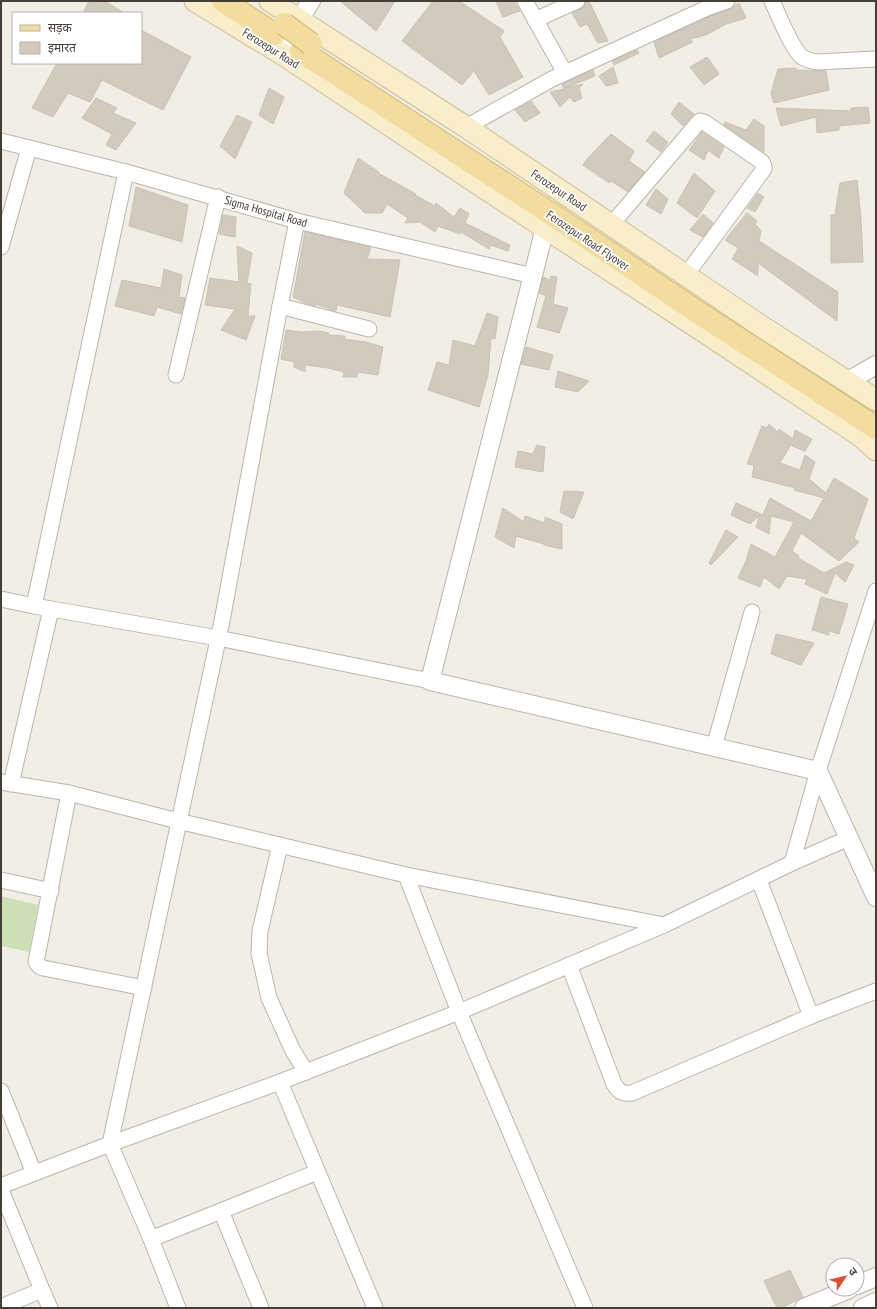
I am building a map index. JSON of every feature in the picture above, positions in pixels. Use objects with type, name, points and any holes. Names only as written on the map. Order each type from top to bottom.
[{"type":"main road","name":"Ferozepur Road","points":[[195,1],[298,50],[545,228],[855,432],[876,450]]},
{"type":"main road","points":[[223,1],[285,26]]},
{"type":"main road","points":[[247,1],[285,26]]},
{"type":"main road","name":"Ferozepur Road","points":[[270,1],[298,50]]},
{"type":"main road","name":"Ferozepur Road","points":[[285,26],[466,127],[761,326],[876,400]]},
{"type":"main road","name":"Ferozepur Road Flyover","points":[[298,50],[876,412]]},
{"type":"main road","name":"Ferozepur Road Flyover","points":[[298,50],[553,216],[696,312],[876,428]]},
{"type":"street","points":[[285,26],[311,1]]},
{"type":"street","points":[[525,1],[565,73]]},
{"type":"street","points":[[535,20],[577,1]]},
{"type":"street","points":[[466,127],[565,73],[705,5],[727,1]]},
{"type":"street","points":[[772,1],[795,49],[802,57],[817,62],[876,59]]},
{"type":"street","points":[[612,225],[697,124],[700,121],[704,122],[762,162],[764,169],[686,276]]},
{"type":"street","name":"Sigma Hospital Road","points":[[1,141],[126,172],[218,197],[297,221],[533,276]]},
{"type":"street","points":[[1,247],[29,148]]},
{"type":"street","points":[[34,606],[126,172]]},
{"type":"street","points":[[176,375],[218,197]]},
{"type":"street","points":[[178,1308],[151,1239],[110,1144],[218,638],[297,221]]},
{"type":"street","points":[[430,681],[545,228]]},
{"type":"street","points":[[280,306],[369,330]]},
{"type":"street","points":[[848,381],[876,365]]},
{"type":"street","points":[[792,863],[818,771],[876,591]]},
{"type":"street","points":[[1,599],[218,638],[430,681],[818,771]]},
{"type":"street","points":[[51,609],[6,783],[69,793],[178,821],[406,875],[664,925]]},
{"type":"street","points":[[714,747],[752,612]]},
{"type":"street","points":[[818,771],[876,897]]},
{"type":"street","points":[[69,793],[36,962],[43,968],[144,988]]},
{"type":"street","points":[[1,1186],[110,1144],[280,1082],[458,1012],[664,925],[792,863],[849,838]]},
{"type":"street","points":[[280,845],[260,931],[259,953],[269,998],[292,1049],[306,1072]]},
{"type":"street","points":[[406,875],[458,1012],[585,1308]]},
{"type":"street","points":[[1,880],[51,891]]},
{"type":"street","points":[[759,880],[811,1016]]},
{"type":"street","points":[[569,965],[614,1084],[619,1092],[625,1094],[632,1093],[811,1016],[876,991]]},
{"type":"street","points":[[280,1082],[375,1308]]},
{"type":"street","points":[[1,1090],[34,1173]]},
{"type":"street","points":[[151,1239],[317,1172]]},
{"type":"street","points":[[1,1190],[50,1308]]},
{"type":"street","points":[[221,1212],[261,1308]]},
{"type":"street","points":[[865,1282],[876,1277]]},
{"type":"street","points":[[1,1306],[42,1290]]},
{"type":"street","points":[[804,1308],[829,1297]]},
{"type":"street","points":[[864,1308],[876,1302]]},
{"type":"green space","points":[[1,896],[38,905],[29,952],[1,946]]},
{"type":"building","points":[[89,1],[105,1],[122,12],[84,12]]},
{"type":"building","points":[[340,1],[395,1],[376,31]]},
{"type":"building","points":[[433,1],[459,1],[504,31],[500,37],[523,77],[489,95],[474,71],[462,85],[402,41]]},
{"type":"building","points":[[496,1],[514,1],[520,11],[503,17]]},
{"type":"building","points":[[586,1],[589,1],[608,41],[598,43],[587,24],[580,27],[572,13],[584,7]]},
{"type":"building","points":[[739,3],[746,18],[726,24],[706,35],[690,39],[693,42],[659,58],[654,42],[710,16],[730,9]]},
{"type":"building","points":[[142,31],[191,57],[163,110],[102,80],[90,102],[68,93],[53,117],[32,108],[56,64],[142,64]]},
{"type":"building","points":[[637,50],[639,53],[614,65],[612,61]]},
{"type":"building","points":[[707,57],[719,74],[704,85],[690,67]]},
{"type":"building","points":[[613,67],[618,83],[606,86],[599,76]]},
{"type":"building","points":[[796,68],[796,70],[826,71],[829,90],[774,103],[771,93],[778,69]]},
{"type":"building","points":[[593,70],[595,76],[565,88],[583,84],[579,88],[582,98],[574,102],[570,97],[560,107],[550,92],[564,89],[562,84]]},
{"type":"building","points":[[269,88],[284,97],[273,124],[259,115]]},
{"type":"building","points":[[96,98],[117,108],[113,113],[136,123],[116,150],[106,145],[112,134],[82,118]]},
{"type":"building","points":[[531,101],[540,113],[525,122],[515,110]]},
{"type":"building","points":[[679,102],[694,114],[683,126],[671,114]]},
{"type":"building","points":[[868,107],[870,123],[839,126],[839,130],[817,133],[816,117],[781,126],[776,108],[851,111],[851,108]]},
{"type":"building","points":[[237,115],[252,122],[235,159],[220,146]]},
{"type":"building","points":[[754,119],[764,126],[764,152],[724,125],[725,122],[746,130]]},
{"type":"building","points":[[654,131],[668,142],[661,152],[646,141]]},
{"type":"building","points":[[702,132],[724,147],[719,158],[708,150],[704,160],[689,150]]},
{"type":"building","points":[[611,134],[634,151],[629,161],[645,172],[628,192],[611,181],[609,183],[583,165]]},
{"type":"building","points":[[358,158],[379,172],[378,173],[416,194],[415,195],[435,206],[436,203],[454,217],[460,208],[469,214],[465,223],[510,245],[508,251],[490,245],[489,249],[461,232],[460,234],[438,226],[435,232],[420,222],[405,223],[408,218],[387,204],[382,213],[365,213],[344,193]]},
{"type":"building","points":[[694,173],[715,191],[697,218],[677,203]]},
{"type":"building","points":[[857,180],[861,218],[863,262],[831,263],[831,215],[835,215],[840,183]]},
{"type":"building","points":[[136,187],[188,205],[182,242],[129,226]]},
{"type":"building","points":[[656,189],[668,199],[661,214],[646,205]]},
{"type":"building","points":[[758,193],[764,197],[755,212],[747,208]]},
{"type":"building","points":[[747,213],[757,221],[755,224],[761,231],[759,241],[838,292],[837,321],[758,263],[758,276],[732,259],[738,248],[725,240]]},
{"type":"building","points":[[703,214],[713,223],[703,237],[690,230]]},
{"type":"building","points":[[223,215],[236,217],[235,237],[219,234]]},
{"type":"building","points":[[305,232],[371,247],[367,259],[400,260],[390,317],[337,305],[336,311],[315,304],[315,306],[305,303],[293,297]]},
{"type":"building","points":[[237,246],[252,253],[247,283],[251,284],[248,316],[255,316],[246,340],[221,330],[235,309],[205,305],[210,278],[239,282]]},
{"type":"building","points":[[164,269],[182,275],[179,297],[185,298],[181,314],[157,307],[154,316],[115,306],[122,280],[161,288]]},
{"type":"building","points":[[551,276],[557,277],[553,304],[568,308],[559,333],[537,327],[546,296],[539,293],[543,277],[550,280]]},
{"type":"building","points":[[487,313],[498,317],[495,339],[491,338],[488,375],[479,407],[428,390],[437,362],[449,365],[453,340],[475,346]]},
{"type":"building","points":[[286,330],[302,332],[318,331],[329,333],[328,335],[345,336],[344,339],[366,342],[383,347],[378,375],[358,372],[357,377],[343,377],[344,372],[328,368],[305,365],[305,372],[294,367],[294,362],[281,359]]},
{"type":"building","points":[[526,347],[553,355],[549,370],[521,364]]},
{"type":"building","points":[[558,371],[589,381],[578,392],[555,387]]},
{"type":"building","points":[[769,424],[778,432],[779,429],[793,439],[795,430],[812,439],[805,451],[792,446],[792,443],[780,463],[800,470],[805,455],[815,462],[809,479],[826,493],[834,478],[868,499],[854,538],[859,542],[839,561],[801,533],[792,551],[799,556],[798,558],[824,573],[846,562],[854,565],[845,582],[835,573],[827,594],[805,584],[807,579],[787,576],[779,589],[764,577],[760,587],[738,578],[746,561],[751,544],[775,557],[794,522],[771,516],[769,534],[756,527],[760,515],[750,524],[731,515],[736,503],[763,515],[770,498],[811,521],[824,498],[794,490],[795,488],[752,477],[754,465],[747,464],[762,426],[767,428]]},
{"type":"building","points":[[537,445],[545,447],[543,472],[515,467],[518,451],[533,454]]},
{"type":"building","points":[[564,491],[584,492],[573,519],[560,512]]},
{"type":"building","points":[[503,508],[524,522],[525,516],[545,523],[545,517],[562,524],[562,549],[516,536],[514,548],[495,537]]},
{"type":"building","points":[[726,530],[738,537],[711,565],[709,563]]},
{"type":"building","points":[[821,597],[848,604],[839,634],[829,631],[829,635],[812,630]]},
{"type":"building","points":[[776,634],[814,643],[801,665],[771,654]]},
{"type":"building","points":[[790,1270],[803,1297],[781,1308],[777,1308],[764,1281]]}]
